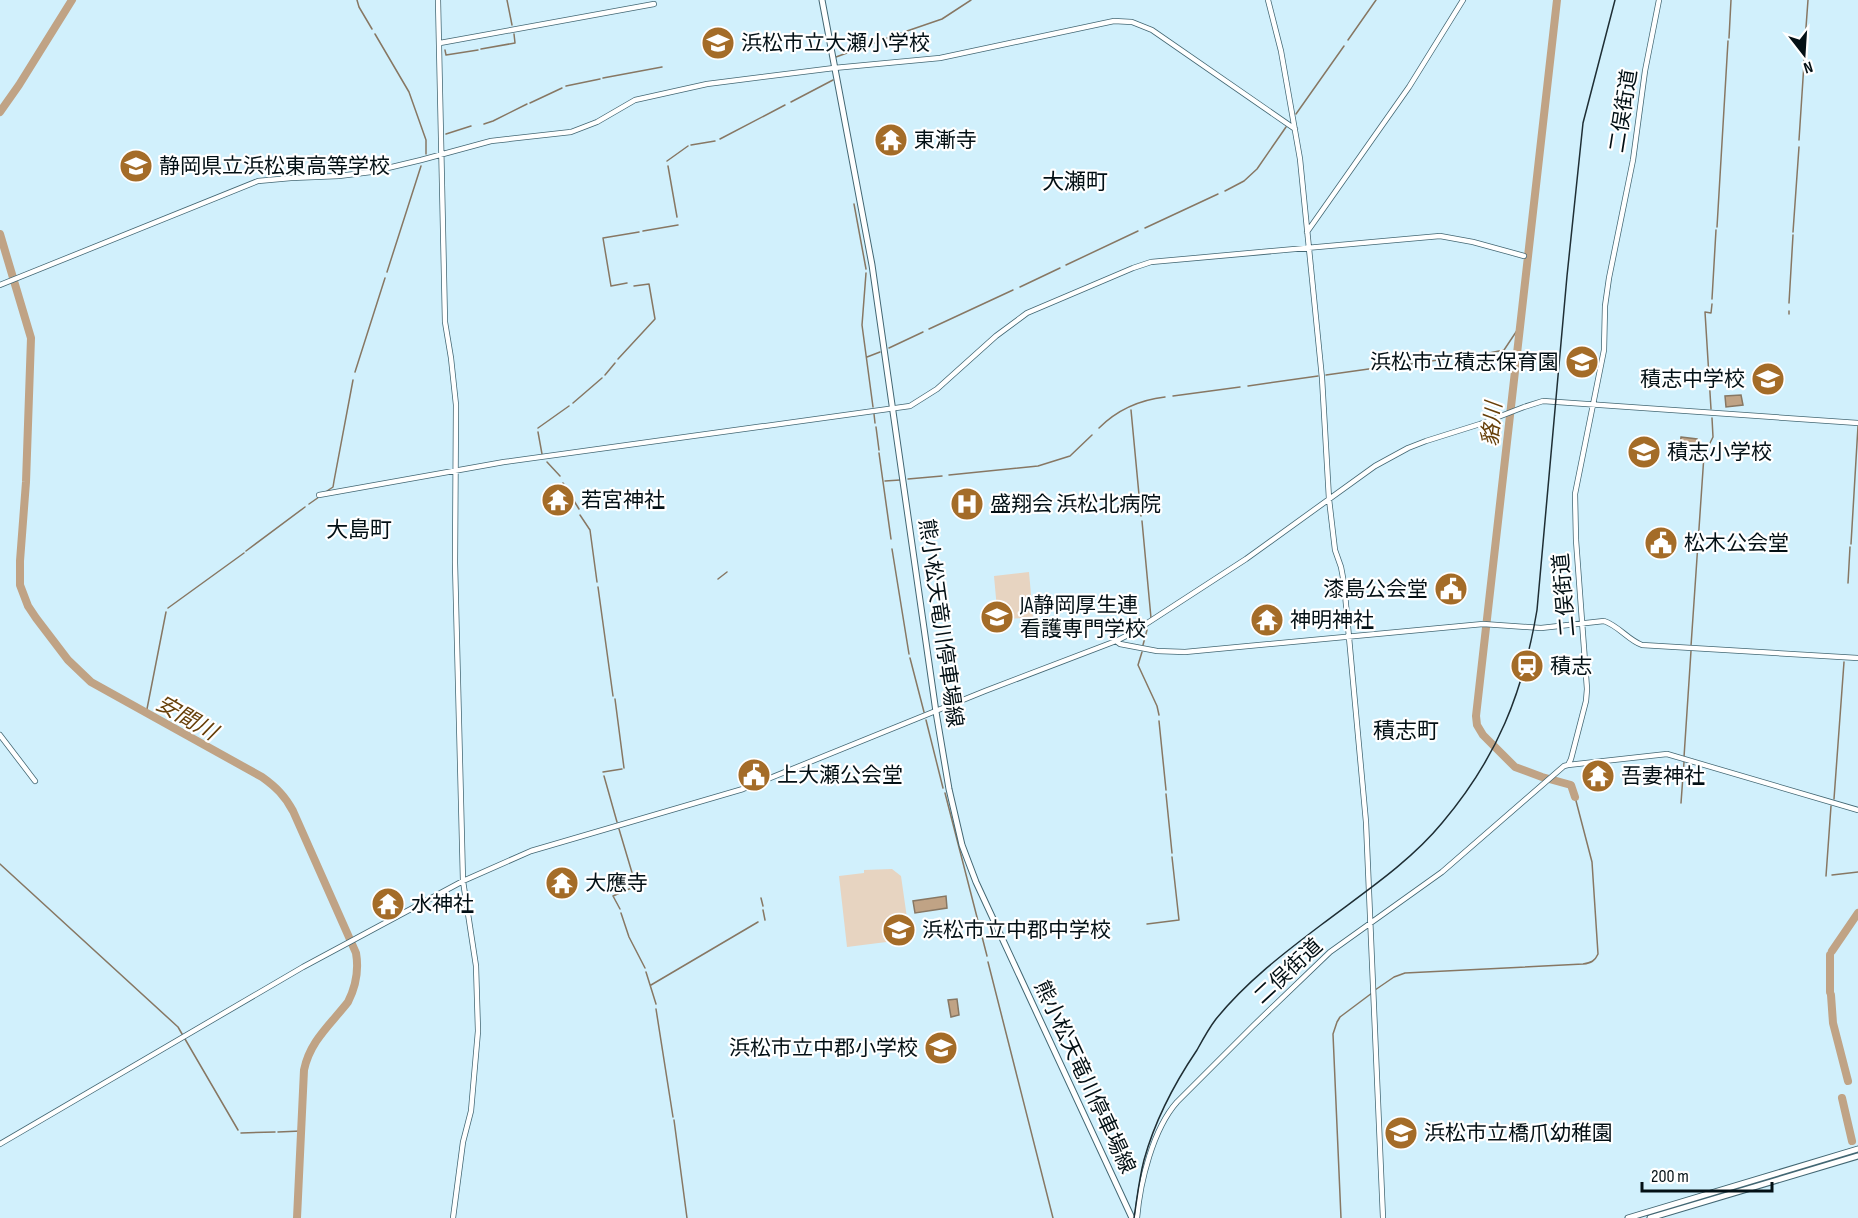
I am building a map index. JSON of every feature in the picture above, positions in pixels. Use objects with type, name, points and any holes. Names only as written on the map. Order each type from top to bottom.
[{"type":"main road","name":"熊小松天竜川停車場線","points":[[822,0],[872,265],[936,712],[962,844],[976,882],[1132,1218]]},
{"type":"main road","points":[[1628,1218],[1858,1149]]},
{"type":"main road","points":[[1650,1218],[1858,1156]]},
{"type":"street","points":[[438,0],[446,322],[456,405],[457,682],[463,881],[476,966],[478,1031],[471,1111],[463,1142],[453,1218]]},
{"type":"street","points":[[1268,0],[1281,51],[1295,129],[1322,378],[1329,499],[1335,550],[1344,583],[1366,822],[1383,1218]]},
{"type":"street","points":[[1307,232],[1409,87],[1463,0]]},
{"type":"street","name":"二俣街道","points":[[1137,1218],[1150,1157],[1168,1111],[1330,952],[1442,872],[1564,766],[1568,765],[1575,748],[1587,689],[1575,494],[1604,350],[1605,306],[1609,278],[1633,160],[1659,0]]},
{"type":"street","points":[[440,43],[654,4]]},
{"type":"street","points":[[0,285],[258,181],[371,172],[491,141],[571,132],[597,123],[635,100],[707,84],[834,68],[940,58],[1105,22],[1125,21],[1143,25],[1152,30],[1295,129]]},
{"type":"street","points":[[319,495],[455,470],[910,406],[937,389],[996,336],[1027,314],[1133,268],[1156,262],[1440,236],[1473,242],[1524,256]]},
{"type":"street","points":[[0,1144],[348,943],[463,881],[531,851],[743,789],[1116,641],[1246,559],[1375,466],[1408,448],[1543,401],[1858,423]]},
{"type":"street","points":[[1116,641],[1120,644],[1158,651],[1185,652],[1483,624],[1541,628],[1604,621],[1612,623],[1634,642],[1642,645],[1858,658]]},
{"type":"street","points":[[0,735],[35,781]]},
{"type":"street","points":[[1568,765],[1661,754],[1858,810]]},
{"type":"shaded area","points":[[1741,395],[1743,405],[1726,407],[1725,396]]},
{"type":"shaded area","points":[[1681,437],[1697,439],[1696,448],[1680,447]]},
{"type":"shaded area","points":[[1029,572],[1033,617],[998,620],[994,576]]},
{"type":"shaded area","points":[[892,869],[901,876],[910,939],[847,947],[839,876],[864,873],[864,870]]},
{"type":"shaded area","points":[[946,896],[947,908],[915,913],[913,901]]},
{"type":"shaded area","points":[[957,999],[959,1015],[951,1017],[948,1000]]},
{"type":"waterway","name":"安間川","points":[[0,112],[72,0]]},
{"type":"waterway","points":[[357,0],[372,29]]},
{"type":"waterway","points":[[507,0],[512,25]]},
{"type":"waterway","points":[[907,31],[942,19],[971,0]]},
{"type":"waterway","points":[[1348,40],[1376,0]]},
{"type":"waterway","name":"貉川","points":[[1557,0],[1476,716],[1477,725],[1483,735],[1515,767],[1571,785],[1575,797]]},
{"type":"waterway","points":[[1729,38],[1731,0]]},
{"type":"waterway","points":[[1805,41],[1808,0]]},
{"type":"waterway","points":[[836,57],[901,33]]},
{"type":"waterway","points":[[375,34],[409,92],[426,140],[426,154]]},
{"type":"waterway","points":[[481,49],[515,43],[514,34]]},
{"type":"waterway","points":[[1717,227],[1728,41]]},
{"type":"waterway","points":[[1296,114],[1344,46]]},
{"type":"waterway","points":[[1799,140],[1805,48]]},
{"type":"waterway","points":[[445,50],[446,55],[478,50]]},
{"type":"waterway","points":[[603,78],[662,67]]},
{"type":"waterway","points":[[566,86],[600,79]]},
{"type":"waterway","points":[[791,102],[833,80]]},
{"type":"waterway","points":[[530,103],[562,88]]},
{"type":"waterway","points":[[484,124],[527,104]]},
{"type":"waterway","points":[[720,139],[785,105]]},
{"type":"waterway","points":[[446,134],[471,126]]},
{"type":"waterway","points":[[1225,191],[1244,181],[1257,169],[1286,127]]},
{"type":"waterway","points":[[691,145],[715,141]]},
{"type":"waterway","points":[[667,161],[688,146]]},
{"type":"waterway","points":[[1793,232],[1799,147]]},
{"type":"waterway","points":[[387,272],[421,166]]},
{"type":"waterway","points":[[668,166],[677,217]]},
{"type":"waterway","points":[[1145,228],[1218,194]]},
{"type":"waterway","points":[[854,204],[866,269]]},
{"type":"waterway","points":[[643,231],[678,225]]},
{"type":"waterway","points":[[1712,299],[1716,230]]},
{"type":"waterway","points":[[1066,265],[1138,231]]},
{"type":"waterway","points":[[627,283],[611,286],[603,238],[639,232]]},
{"type":"waterway","name":"安間川","points":[[0,234],[31,338],[26,482],[20,561],[20,585],[28,606],[68,660],[91,682],[262,777],[280,792],[293,811],[356,953],[357,972],[351,996],[316,1042],[304,1070],[297,1218]]},
{"type":"waterway","points":[[1789,303],[1793,235]]},
{"type":"waterway","points":[[1020,287],[1060,268]]},
{"type":"waterway","points":[[866,273],[862,325],[873,407]]},
{"type":"waterway","points":[[355,372],[385,278]]},
{"type":"waterway","points":[[618,359],[655,319],[649,284],[634,286]]},
{"type":"waterway","points":[[929,329],[1013,290]]},
{"type":"waterway","points":[[1711,409],[1705,312],[1711,313],[1712,304]]},
{"type":"waterway","points":[[1479,355],[1504,350],[1520,326]]},
{"type":"waterway","points":[[889,348],[923,332]]},
{"type":"waterway","points":[[867,357],[880,352]]},
{"type":"waterway","points":[[1404,365],[1472,355]]},
{"type":"waterway","points":[[605,375],[615,363]]},
{"type":"waterway","points":[[1326,375],[1397,365]]},
{"type":"waterway","points":[[1248,386],[1318,376]]},
{"type":"waterway","points":[[573,403],[602,378]]},
{"type":"waterway","points":[[327,491],[333,487],[353,380]]},
{"type":"waterway","points":[[1173,396],[1240,387]]},
{"type":"waterway","points":[[1099,428],[1129,406],[1165,397]]},
{"type":"waterway","points":[[538,428],[569,406]]},
{"type":"waterway","points":[[1131,410],[1141,516]]},
{"type":"waterway","points":[[874,414],[875,423]]},
{"type":"waterway","points":[[1691,646],[1704,455],[1713,437],[1712,418]]},
{"type":"waterway","points":[[1851,544],[1858,426]]},
{"type":"waterway","points":[[876,427],[879,450]]},
{"type":"waterway","points":[[538,432],[542,454]]},
{"type":"waterway","points":[[949,475],[1038,466],[1070,456],[1092,435]]},
{"type":"waterway","points":[[879,453],[891,539]]},
{"type":"waterway","points":[[547,462],[560,476]]},
{"type":"waterway","points":[[908,479],[942,476]]},
{"type":"waterway","points":[[885,481],[900,480]]},
{"type":"waterway","points":[[563,483],[579,509]]},
{"type":"waterway","points":[[309,504],[319,497]]},
{"type":"waterway","points":[[246,551],[305,507]]},
{"type":"waterway","points":[[580,515],[590,530],[597,582]]},
{"type":"waterway","points":[[1142,521],[1151,618]]},
{"type":"waterway","points":[[1848,583],[1850,547]]},
{"type":"waterway","points":[[892,549],[909,654]]},
{"type":"waterway","points":[[168,608],[244,553]]},
{"type":"waterway","points":[[718,579],[727,572]]},
{"type":"waterway","points":[[598,587],[613,696]]},
{"type":"waterway","points":[[146,714],[166,612]]},
{"type":"waterway","points":[[1143,645],[1147,630]]},
{"type":"waterway","points":[[1684,757],[1691,651]]},
{"type":"waterway","points":[[1142,652],[1138,665],[1159,715]]},
{"type":"waterway","points":[[910,658],[924,712]]},
{"type":"waterway","points":[[1834,799],[1844,662]]},
{"type":"waterway","points":[[615,699],[624,768]]},
{"type":"waterway","points":[[926,720],[943,788]]},
{"type":"waterway","points":[[1159,721],[1166,790]]},
{"type":"waterway","points":[[1681,803],[1684,762]]},
{"type":"waterway","points":[[603,772],[622,769]]},
{"type":"waterway","points":[[604,776],[617,822]]},
{"type":"waterway","points":[[945,793],[987,956]]},
{"type":"waterway","points":[[1166,794],[1172,853]]},
{"type":"waterway","points":[[1375,990],[1394,977],[1405,973],[1583,964],[1594,960],[1598,954],[1592,862],[1575,797]]},
{"type":"waterway","points":[[1826,876],[1831,806]]},
{"type":"waterway","points":[[619,829],[636,886],[613,896],[620,909]]},
{"type":"waterway","points":[[1147,924],[1179,920],[1172,857]]},
{"type":"waterway","points":[[0,864],[178,1027],[238,1130]]},
{"type":"waterway","points":[[1832,875],[1858,872]]},
{"type":"waterway","points":[[761,898],[763,906]]},
{"type":"waterway","points":[[763,910],[765,920]]},
{"type":"waterway","points":[[621,913],[629,937],[645,968]]},
{"type":"waterway","points":[[1832,951],[1858,913]]},
{"type":"waterway","points":[[651,985],[758,922]]},
{"type":"waterway","points":[[1830,955],[1830,992]]},
{"type":"waterway","points":[[988,962],[1053,1218]]},
{"type":"waterway","points":[[646,972],[656,1004]]},
{"type":"waterway","points":[[1341,1218],[1333,1034],[1340,1017],[1372,993]]},
{"type":"waterway","points":[[1831,995],[1833,1023],[1848,1081]]},
{"type":"waterway","points":[[656,1009],[673,1117]]},
{"type":"waterway","points":[[1842,1098],[1852,1141]]},
{"type":"waterway","points":[[674,1120],[687,1218]]},
{"type":"waterway","points":[[278,1132],[301,1131]]},
{"type":"waterway","points":[[241,1133],[275,1132]]},
{"type":"railway","points":[[1134,1218],[1139,1182],[1148,1145],[1173,1089],[1216,1019],[1266,969],[1385,877],[1429,838],[1478,774],[1505,723],[1524,669],[1537,610],[1583,123],[1615,0]]},
{"type":"place","name":"浜松市立大瀬小学校","points":[[718,43]]},
{"type":"place","name":"東漸寺","points":[[891,140]]},
{"type":"place","name":"静岡県立浜松東高等学校","points":[[136,166]]},
{"type":"place","name":"浜松市立積志保育園","points":[[1582,362]]},
{"type":"place","name":"積志中学校","points":[[1768,379]]},
{"type":"place","name":"積志小学校","points":[[1644,452]]},
{"type":"place","name":"若宮神社","points":[[558,500]]},
{"type":"place","name":"盛翔会 浜松北病院","points":[[967,504]]},
{"type":"place","name":"松木公会堂","points":[[1661,543]]},
{"type":"place","name":"漆島公会堂","points":[[1451,589]]},
{"type":"place","name":"JA静岡厚生連 看護専門学校","points":[[997,617]]},
{"type":"place","name":"神明神社","points":[[1267,620]]},
{"type":"place","name":"積志","points":[[1527,666]]},
{"type":"place","name":"上大瀬公会堂","points":[[754,775]]},
{"type":"place","name":"吾妻神社","points":[[1598,776]]},
{"type":"place","name":"大應寺","points":[[562,883]]},
{"type":"place","name":"水神社","points":[[388,904]]},
{"type":"place","name":"浜松市立中郡中学校","points":[[899,930]]},
{"type":"place","name":"浜松市立中郡小学校","points":[[941,1048]]},
{"type":"place","name":"浜松市立橋爪幼稚園","points":[[1401,1133]]},
{"type":"district","name":"大瀬町","points":[[1075,181]]},
{"type":"district","name":"大島町","points":[[359,529]]},
{"type":"district","name":"積志町","points":[[1406,730]]}]
